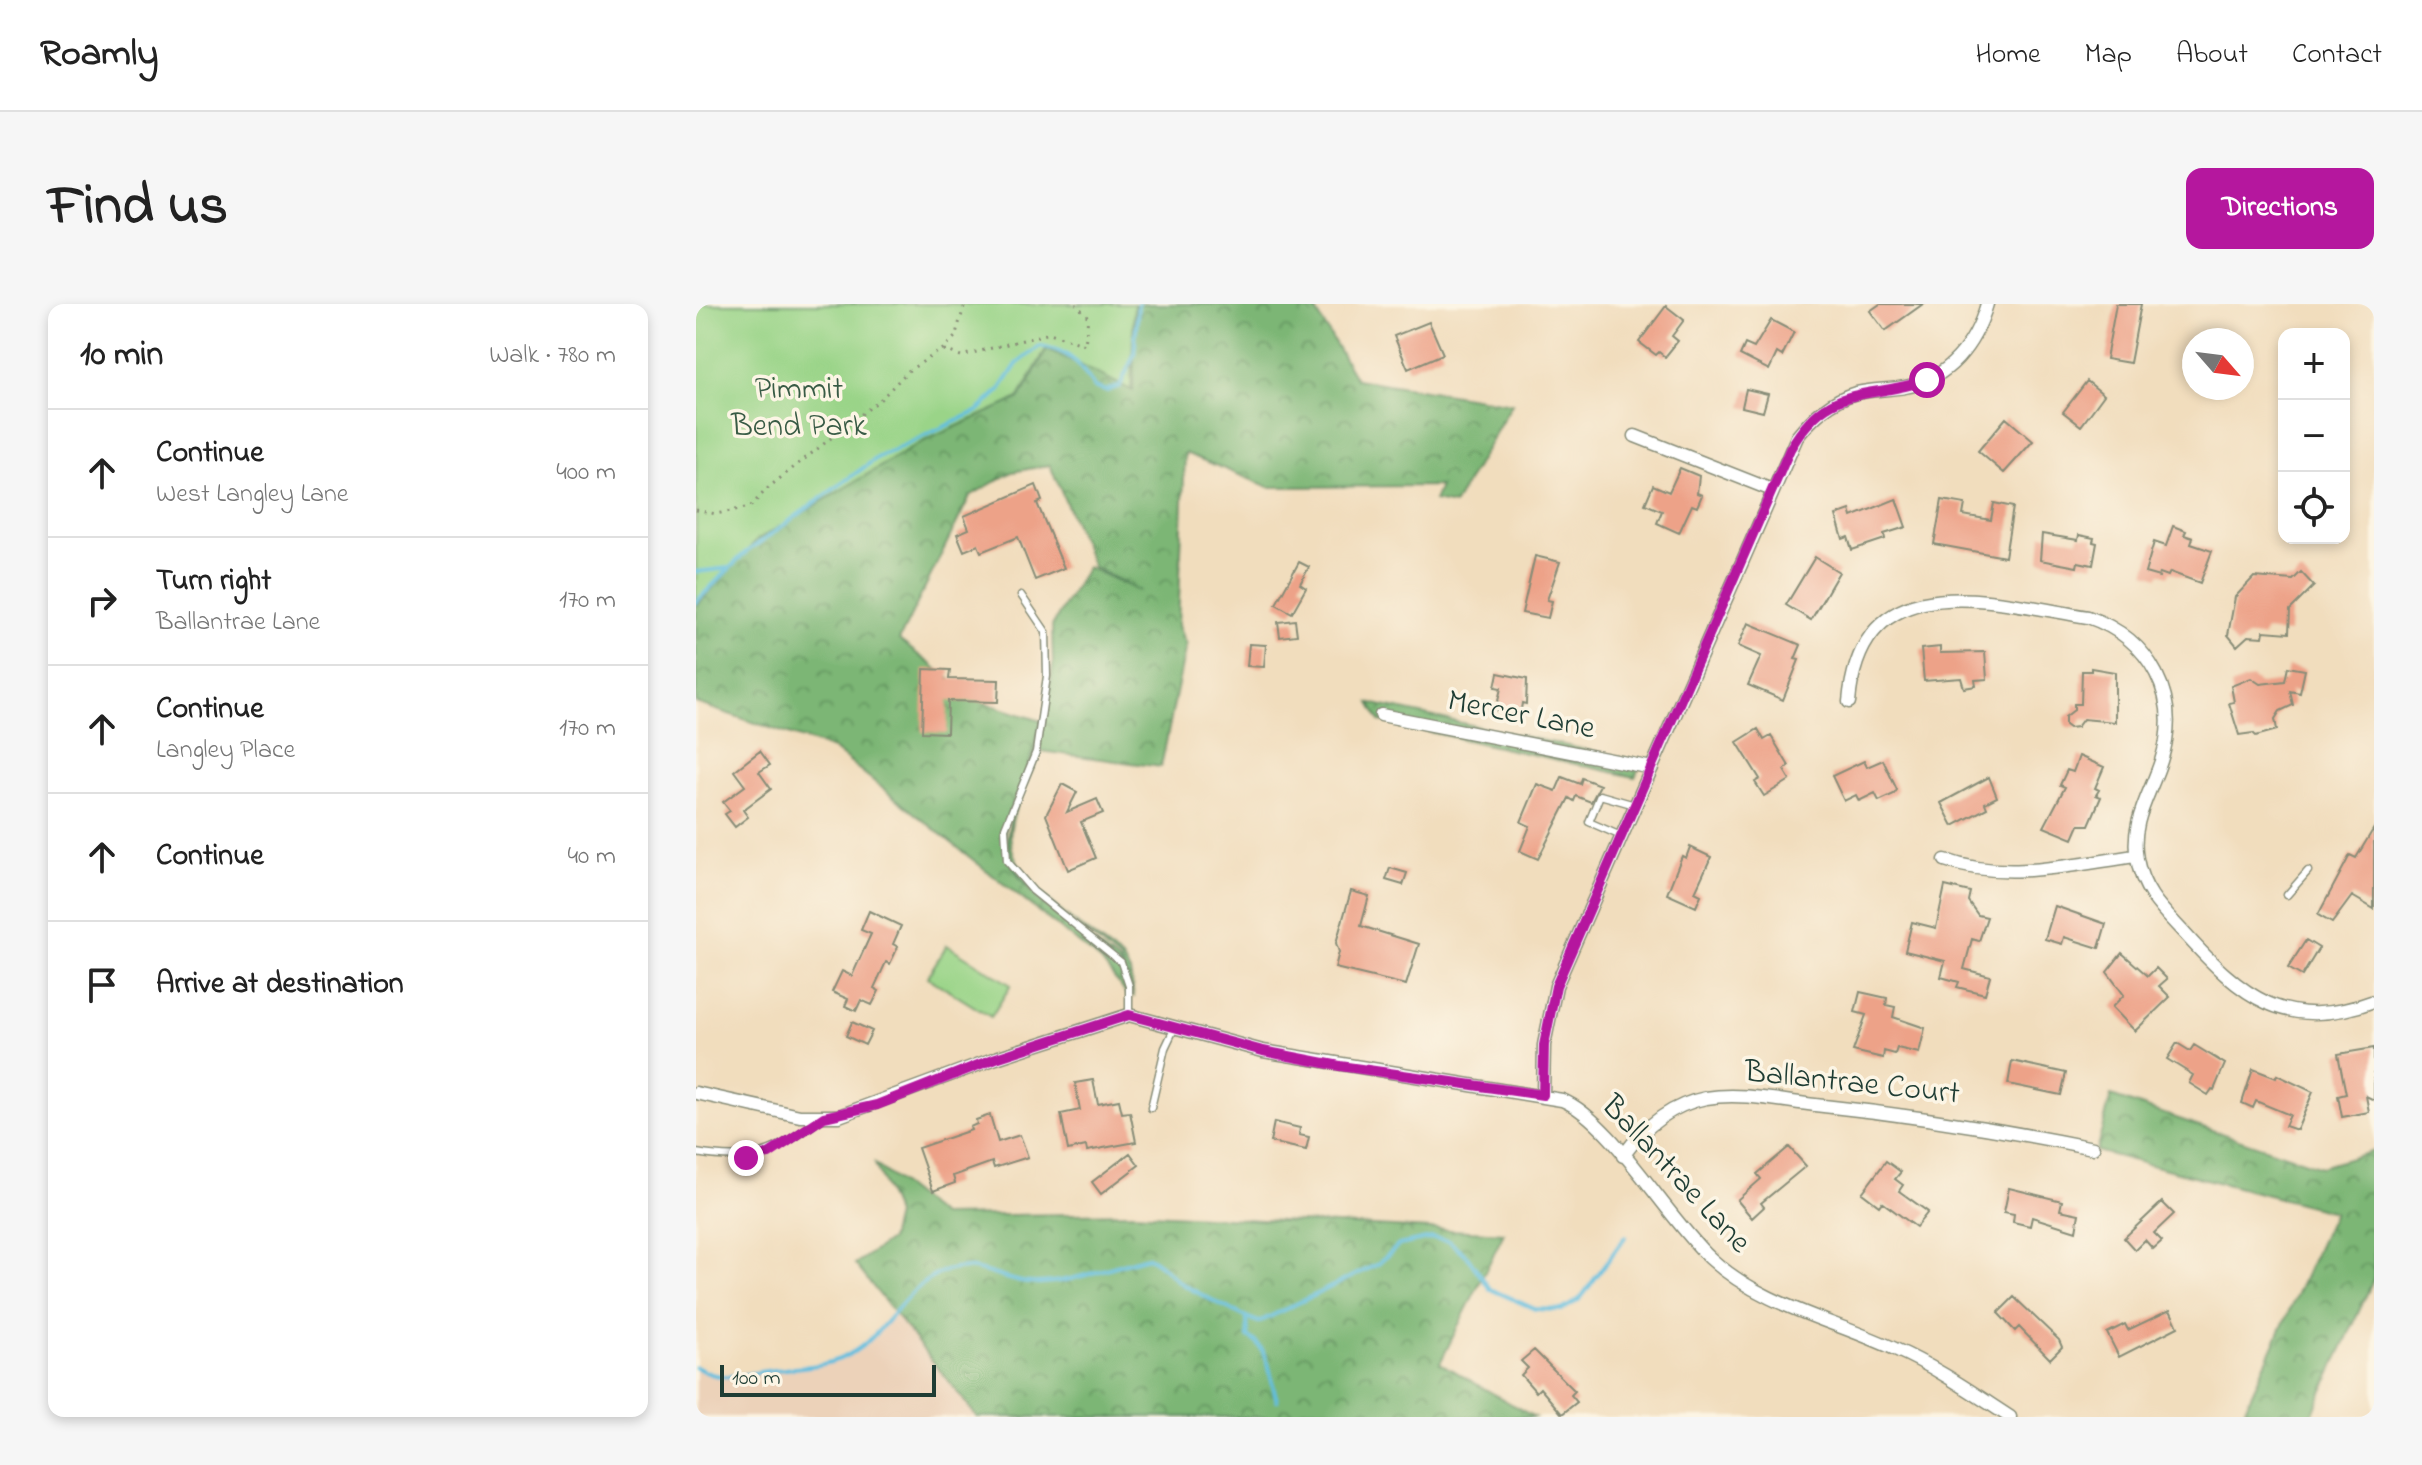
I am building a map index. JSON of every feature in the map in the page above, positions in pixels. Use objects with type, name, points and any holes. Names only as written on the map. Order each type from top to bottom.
[{"type":"street","points":[[1543,1095],[1544,1045],[1556,986],[1797,437],[1823,409],[1857,393],[1909,386],[1944,371],[1973,341],[1987,304]]},
{"type":"street","points":[[1635,436],[1772,490]]},
{"type":"street","points":[[1849,702],[1851,682],[1865,646],[1891,618],[1925,601],[1963,598],[2088,617],[2124,633],[2152,664],[2168,706],[2166,745],[2136,825],[2136,856],[2145,886],[2161,911],[2227,980],[2246,994],[2268,1004],[2308,1013],[2331,1012],[2374,1001]]},
{"type":"street","name":"Mercer Lane","points":[[1381,715],[1652,768]]},
{"type":"street","points":[[1945,860],[2004,870],[2036,870],[2136,856]]},
{"type":"street","points":[[696,1093],[800,1116],[824,1117],[877,1105],[996,1058],[1129,1015]]},
{"type":"street","name":"Ballantrae Lane","points":[[1129,1015],[1263,1051],[1340,1066],[1543,1095],[1574,1105],[1586,1113],[1689,1237],[1735,1278],[1787,1306],[1898,1350],[2010,1417]]},
{"type":"street","name":"Ballantrae Court","points":[[1623,1156],[1635,1140],[1666,1113],[1684,1104],[1727,1096],[1913,1114],[2093,1148]]},
{"type":"lane","points":[[1021,595],[1046,632],[1047,676],[1036,752],[1005,828],[1007,861],[1033,891],[1121,962],[1129,986],[1129,1015]]},
{"type":"lane","points":[[1621,836],[1589,822],[1600,795],[1635,805]]},
{"type":"lane","points":[[2287,895],[2308,871]]},
{"type":"lane","points":[[1151,1108],[1165,1048],[1178,1028]]},
{"type":"lane","points":[[696,1153],[746,1158],[769,1154],[824,1117]]},
{"type":"path","points":[[696,510],[716,514],[750,507],[769,487],[882,398],[908,371],[943,349],[955,337],[965,304]]},
{"type":"path","points":[[943,349],[961,356],[1050,333],[1085,345],[1088,317],[1076,304]]},
{"type":"shaded area","points":[[894,1313],[977,1417],[696,1417],[696,1367],[722,1377],[832,1362],[870,1339]]},
{"type":"green space","name":"Pimmit Bend Park","points":[[696,304],[1134,304],[1131,391],[1046,349],[1019,397],[785,537],[696,623]]},
{"type":"green space","points":[[1135,304],[1312,304],[1356,379],[1512,404],[1454,505],[1434,501],[1440,486],[1269,487],[1185,453],[1178,626],[1186,645],[1161,767],[1040,751],[1013,818],[1012,847],[1019,866],[1055,907],[1023,881],[1011,862],[1007,840],[1010,818],[1028,777],[1046,713],[1053,666],[1052,626],[1087,567],[1140,591],[1093,567],[1050,465],[1012,472],[970,496],[899,640],[979,701],[1041,721],[1026,774],[1006,820],[1005,842],[1011,863],[1024,883],[1041,902],[1118,962],[1128,996],[1101,961],[833,749],[696,703],[696,606],[757,540],[922,442],[1020,398],[1047,349],[1133,391]]},
{"type":"green space","points":[[1370,703],[1641,762],[1635,777],[1380,721]]},
{"type":"green space","points":[[1073,922],[1122,958],[1130,972],[1134,998],[1120,960]]},
{"type":"green space","points":[[947,945],[1011,985],[991,1017],[927,977]]},
{"type":"green space","points":[[2111,1096],[2321,1167],[2374,1151],[2374,1278],[2311,1417],[2241,1417],[2334,1212],[2096,1151]]},
{"type":"green space","points":[[875,1164],[941,1216],[1133,1213],[1504,1233],[1440,1363],[1534,1417],[1330,1417],[1322,1409],[1303,1410],[1289,1417],[977,1417],[855,1264],[890,1240],[896,1215]]},
{"type":"building","points":[[1880,304],[1923,304],[1885,331],[1870,311]]},
{"type":"building","points":[[2116,304],[2141,304],[2130,363],[2106,359]]},
{"type":"building","points":[[1666,306],[1684,320],[1672,336],[1678,341],[1665,357],[1659,352],[1656,355],[1639,342]]},
{"type":"building","points":[[1771,320],[1794,332],[1782,356],[1777,353],[1769,370],[1740,355],[1745,344],[1754,348]]},
{"type":"building","points":[[1429,322],[1443,354],[1408,369],[1394,336]]},
{"type":"building","points":[[2087,381],[2104,395],[2081,426],[2063,412]]},
{"type":"building","points":[[1746,389],[1768,394],[1763,412],[1742,407]]},
{"type":"building","points":[[2006,418],[2033,441],[2004,473],[1978,451]]},
{"type":"building","points":[[1680,468],[1699,476],[1697,493],[1702,495],[1697,507],[1692,505],[1679,533],[1657,523],[1662,511],[1645,504],[1653,485],[1669,492]]},
{"type":"building","points":[[1036,485],[1042,501],[1037,503],[1064,568],[1035,580],[1018,537],[981,552],[978,545],[964,551],[957,534],[969,529],[964,516]]},
{"type":"building","points":[[1896,499],[1906,527],[1884,534],[1885,539],[1852,550],[1848,537],[1843,539],[1836,515],[1850,510],[1852,517]]},
{"type":"building","points":[[1942,500],[1965,504],[1963,515],[1991,520],[1994,503],[2013,507],[2005,557],[1934,544]]},
{"type":"building","points":[[2173,526],[2186,531],[2184,535],[2193,538],[2191,544],[2212,551],[2200,583],[2170,572],[2168,576],[2160,573],[2159,577],[2145,573],[2154,542],[2166,546]]},
{"type":"building","points":[[2042,534],[2078,540],[2079,535],[2094,538],[2093,542],[2097,543],[2093,565],[2078,562],[2077,567],[2040,560]]},
{"type":"building","points":[[1535,556],[1560,562],[1547,600],[1552,601],[1548,618],[1522,613]]},
{"type":"building","points":[[1815,557],[1839,572],[1811,620],[1786,605]]},
{"type":"building","points":[[1299,562],[1309,567],[1300,584],[1306,588],[1292,613],[1276,604]]},
{"type":"building","points":[[2301,572],[2314,586],[2290,610],[2289,633],[2264,631],[2263,637],[2248,636],[2237,646],[2228,635],[2235,597],[2254,577],[2293,580]]},
{"type":"building","points":[[1295,620],[1297,635],[1280,637],[1278,622]]},
{"type":"building","points":[[1748,623],[1801,645],[1795,659],[1799,660],[1783,700],[1748,685],[1761,656],[1738,646]]},
{"type":"building","points":[[1249,644],[1266,645],[1264,667],[1247,666]]},
{"type":"building","points":[[1940,647],[1940,653],[1985,652],[1987,679],[1975,680],[1976,686],[1964,688],[1961,678],[1924,681],[1921,649]]},
{"type":"building","points":[[2288,667],[2305,670],[2300,693],[2290,691],[2293,705],[2280,711],[2275,719],[2277,730],[2256,736],[2253,733],[2239,735],[2229,703],[2234,702],[2231,686],[2251,678],[2260,684],[2285,681]]},
{"type":"building","points":[[2091,668],[2115,672],[2115,722],[2083,719],[2077,727],[2069,728],[2065,725],[2065,717],[2074,710],[2074,704],[2081,704],[2082,671],[2091,671]]},
{"type":"building","points":[[924,669],[950,670],[949,679],[999,680],[998,702],[948,701],[947,733],[922,732]]},
{"type":"building","points":[[1498,673],[1527,679],[1526,704],[1522,703],[1520,715],[1496,710],[1501,688],[1495,687]]},
{"type":"building","points":[[1758,729],[1764,740],[1771,736],[1789,766],[1784,770],[1790,780],[1764,796],[1755,782],[1760,779],[1737,742]]},
{"type":"building","points":[[760,751],[770,765],[759,772],[771,789],[743,810],[748,817],[735,827],[725,814],[730,811],[723,802],[745,786],[734,771]]},
{"type":"building","points":[[2079,756],[2104,767],[2095,788],[2099,790],[2096,795],[2101,797],[2089,825],[2079,825],[2073,839],[2044,827],[2065,787],[2060,785],[2067,770],[2073,772]]},
{"type":"building","points":[[1883,760],[1897,790],[1894,794],[1879,801],[1875,793],[1859,801],[1856,795],[1844,801],[1832,776],[1864,761],[1867,767]]},
{"type":"building","points":[[1562,777],[1580,784],[1582,778],[1600,785],[1591,802],[1576,796],[1574,801],[1569,798],[1538,859],[1520,851],[1530,826],[1521,822],[1537,784],[1556,791]]},
{"type":"building","points":[[1989,777],[1997,797],[1985,803],[1987,808],[1953,826],[1941,803]]},
{"type":"building","points":[[1062,784],[1077,792],[1067,812],[1097,799],[1103,813],[1081,822],[1096,858],[1068,870],[1046,815]]},
{"type":"building","points":[[2374,828],[2374,909],[2352,896],[2332,923],[2318,915],[2350,855],[2356,858]]},
{"type":"building","points":[[1690,847],[1711,857],[1695,892],[1701,895],[1696,907],[1667,894],[1682,856],[1686,858]]},
{"type":"building","points":[[1390,868],[1407,873],[1403,885],[1386,880]]},
{"type":"building","points":[[1945,886],[1970,892],[1968,901],[1978,915],[1987,917],[1979,941],[1972,939],[1964,969],[1990,976],[1985,994],[1957,987],[1959,982],[1941,977],[1945,961],[1905,951],[1912,922],[1936,928]]},
{"type":"building","points":[[1351,891],[1369,896],[1361,926],[1419,944],[1406,985],[1335,968],[1339,952],[1336,943]]},
{"type":"building","points":[[2055,906],[2106,924],[2099,948],[2064,937],[2062,944],[2045,939]]},
{"type":"building","points":[[869,911],[901,926],[893,944],[898,947],[890,964],[886,962],[874,988],[879,991],[872,1005],[861,1000],[856,1011],[845,1006],[848,999],[832,992],[842,971],[852,976],[871,934],[861,930]]},
{"type":"building","points":[[2306,940],[2319,948],[2302,976],[2288,968]]},
{"type":"building","points":[[2122,953],[2148,976],[2156,968],[2167,979],[2159,986],[2170,997],[2135,1031],[2112,1007],[2124,995],[2107,972]]},
{"type":"building","points":[[1860,992],[1887,998],[1886,1005],[1895,1007],[1893,1017],[1925,1028],[1919,1053],[1897,1048],[1895,1054],[1884,1051],[1883,1058],[1853,1051],[1866,1015],[1855,1012]]},
{"type":"building","points":[[852,1022],[872,1031],[865,1045],[846,1036]]},
{"type":"building","points":[[2177,1043],[2190,1051],[2194,1045],[2225,1064],[2214,1090],[2208,1095],[2189,1083],[2193,1075],[2167,1059]]},
{"type":"building","points":[[2374,1048],[2374,1100],[2366,1096],[2369,1112],[2342,1117],[2338,1096],[2346,1094],[2338,1054]]},
{"type":"building","points":[[2012,1061],[2066,1073],[2061,1095],[2008,1084]]},
{"type":"building","points":[[2253,1069],[2276,1078],[2277,1075],[2313,1092],[2297,1130],[2285,1126],[2290,1115],[2256,1101],[2253,1108],[2242,1103]]},
{"type":"building","points":[[1093,1080],[1098,1104],[1119,1100],[1122,1113],[1130,1112],[1136,1142],[1087,1151],[1086,1146],[1068,1150],[1061,1114],[1080,1110],[1075,1083]]},
{"type":"building","points":[[990,1115],[998,1142],[1020,1135],[1028,1157],[994,1168],[992,1162],[953,1176],[955,1183],[933,1191],[918,1148],[971,1130],[970,1127],[977,1124],[976,1120]]},
{"type":"building","points":[[1274,1122],[1300,1128],[1299,1135],[1309,1137],[1306,1150],[1270,1142]]},
{"type":"building","points":[[1789,1147],[1806,1166],[1761,1203],[1764,1207],[1752,1218],[1737,1200],[1761,1179],[1757,1174]]},
{"type":"building","points":[[1130,1153],[1139,1165],[1101,1194],[1092,1182]]},
{"type":"building","points":[[1886,1161],[1901,1172],[1895,1179],[1903,1185],[1899,1191],[1928,1212],[1916,1227],[1882,1202],[1879,1206],[1862,1193]]},
{"type":"building","points":[[2009,1188],[2062,1201],[2060,1210],[2079,1214],[2076,1231],[2032,1217],[2030,1226],[2013,1222],[2014,1214],[2004,1212]]},
{"type":"building","points":[[2162,1202],[2174,1214],[2154,1233],[2162,1241],[2153,1249],[2145,1240],[2135,1250],[2124,1238]]},
{"type":"building","points":[[2014,1297],[2059,1340],[2062,1347],[2050,1359],[2019,1327],[2015,1331],[1998,1313]]},
{"type":"building","points":[[2170,1310],[2178,1327],[2119,1357],[2107,1333],[2125,1324],[2128,1330]]},
{"type":"building","points":[[1534,1350],[1575,1391],[1571,1395],[1577,1402],[1562,1414],[1540,1388],[1536,1392],[1521,1375],[1528,1368],[1521,1361]]},
{"type":"waterway","points":[[696,602],[745,553],[877,458],[978,411],[1000,390],[1017,364],[1040,346],[1066,354],[1094,387],[1106,391],[1120,386],[1134,355],[1138,304]]},
{"type":"waterway","points":[[696,572],[729,568]]},
{"type":"waterway","points":[[696,1367],[712,1374],[743,1375],[809,1366],[844,1357],[867,1342],[920,1286],[946,1271],[968,1268],[1018,1282],[1045,1283],[1075,1278],[1148,1257],[1183,1284],[1259,1322],[1378,1264],[1399,1245],[1432,1238],[1449,1241],[1467,1256],[1490,1289],[1535,1309],[1562,1310],[1580,1299],[1625,1237]]},
{"type":"waterway","points":[[1247,1319],[1248,1337],[1266,1356],[1277,1400]]},
{"type":"route","points":[[746,1158],[769,1154],[824,1117],[877,1105],[996,1058],[1129,1015],[1263,1051],[1340,1066],[1543,1095],[1544,1045],[1556,986],[1733,586],[1790,449],[1809,421],[1839,399],[1927,380]]}]
